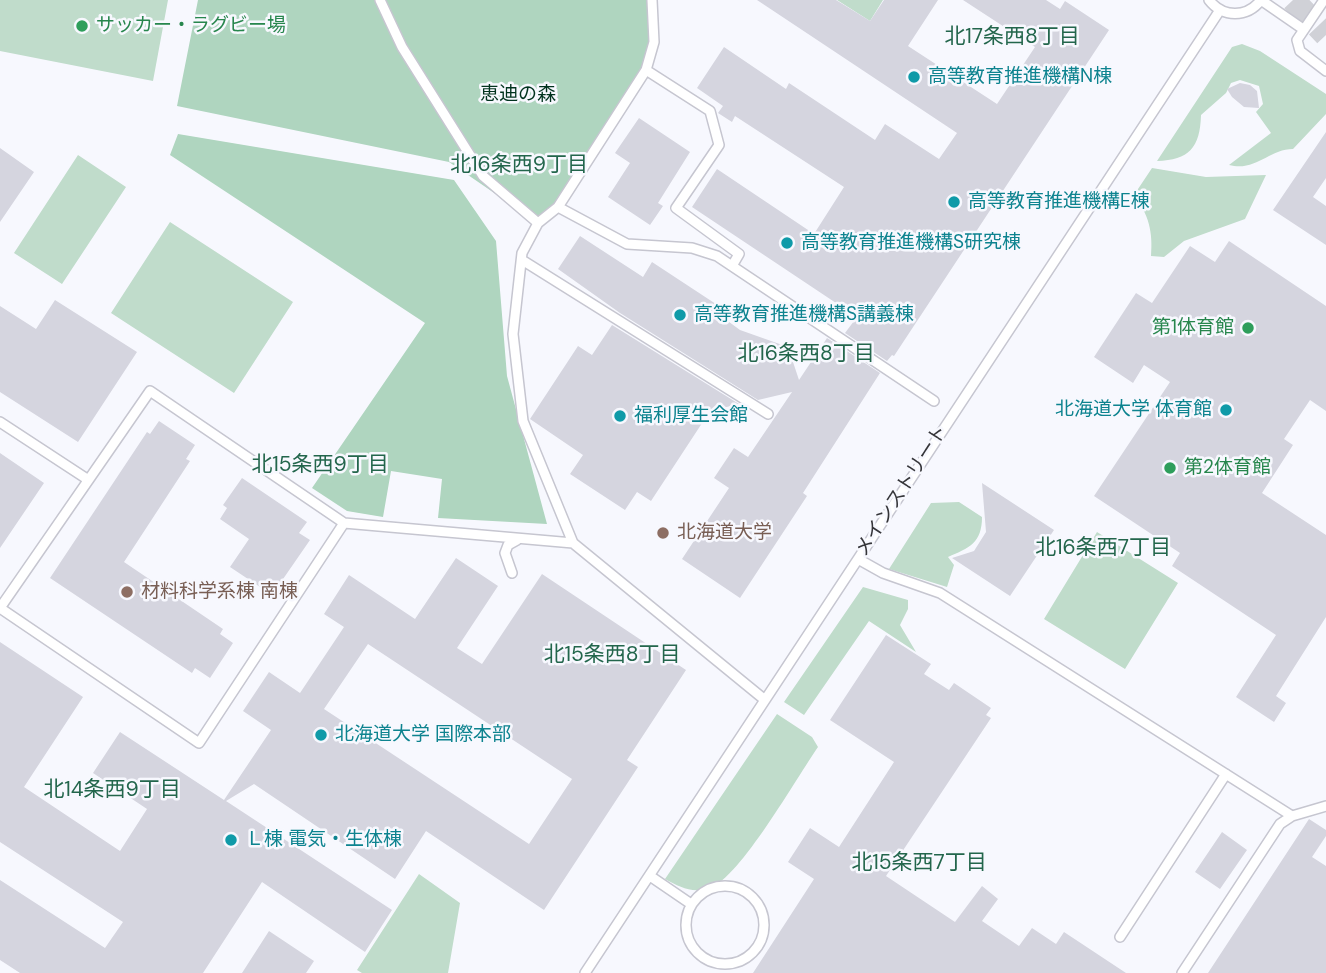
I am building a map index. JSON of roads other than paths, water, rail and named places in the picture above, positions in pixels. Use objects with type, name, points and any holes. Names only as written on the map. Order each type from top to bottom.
[{"type":"lane","points":[[380,0],[402,47],[483,176],[538,223]]},
{"type":"lane","points":[[652,0],[654,42],[646,70],[558,207],[538,223],[522,260],[513,334],[523,421],[573,543],[765,700]]},
{"type":"lane","points":[[1209,0],[1220,10],[1237,14],[1245,13],[1261,0],[1303,29]]},
{"type":"lane","points":[[1324,0],[1297,40],[1300,51],[1326,71]]},
{"type":"lane","name":"メインストリート","points":[[585,973],[1220,10]]},
{"type":"lane","points":[[646,70],[710,111],[719,145],[676,208],[739,254],[732,266]]},
{"type":"lane","points":[[558,207],[626,244],[692,248],[732,266],[934,401]]},
{"type":"lane","points":[[522,260],[768,414]]},
{"type":"lane","points":[[344,523],[199,743],[0,608],[150,391],[344,523],[573,543]]},
{"type":"lane","points":[[0,422],[87,479]]},
{"type":"lane","points":[[512,573],[505,553],[508,545],[517,540]]},
{"type":"lane","points":[[858,559],[883,573],[940,593],[1292,816]]},
{"type":"lane","points":[[1120,937],[1226,774]]},
{"type":"lane","points":[[1182,973],[1280,824],[1292,816],[1326,806]]},
{"type":"lane","points":[[650,876],[691,904]]},
{"type":"lane","points":[[718,886],[739,888],[749,894],[762,911],[764,922],[759,944],[752,953],[733,963],[710,961],[700,956],[687,937],[687,915],[691,904],[707,890],[718,886]]},
{"type":"tunnel","points":[[1293,0],[1326,35]]},
{"type":"place","name":"サッカー・ラグビー場","points":[[82,26]]},
{"type":"place","name":"高等教育推進機構N棟","points":[[914,77]]},
{"type":"place","name":"高等教育推進機構E棟","points":[[954,202]]},
{"type":"place","name":"高等教育推進機構S研究棟","points":[[787,243]]},
{"type":"place","name":"高等教育推進機構S講義棟","points":[[680,315]]},
{"type":"place","name":"第1体育館","points":[[1248,328]]},
{"type":"place","name":"北海道大学 体育館","points":[[1226,410]]},
{"type":"place","name":"福利厚生会館","points":[[620,416]]},
{"type":"place","name":"第2体育館","points":[[1170,468]]},
{"type":"place","name":"北海道大学","points":[[663,533]]},
{"type":"place","name":"材料科学系棟 南棟","points":[[127,592]]},
{"type":"place","name":"北海道大学 国際本部","points":[[321,735]]},
{"type":"place","name":"Ｌ棟 電気・生体棟","points":[[231,840]]},
{"type":"district","name":"北17条西8丁目","points":[[1012,37]]},
{"type":"district","name":"北16条西9丁目","points":[[519,165]]},
{"type":"district","name":"北16条西8丁目","points":[[806,354]]},
{"type":"district","name":"北15条西9丁目","points":[[320,465]]},
{"type":"district","name":"北16条西7丁目","points":[[1103,548]]},
{"type":"district","name":"北15条西8丁目","points":[[612,655]]},
{"type":"district","name":"北14条西9丁目","points":[[112,790]]},
{"type":"district","name":"北15条西7丁目","points":[[919,863]]},
{"type":"park label","name":"恵迪の森","points":[[518,95]]}]
